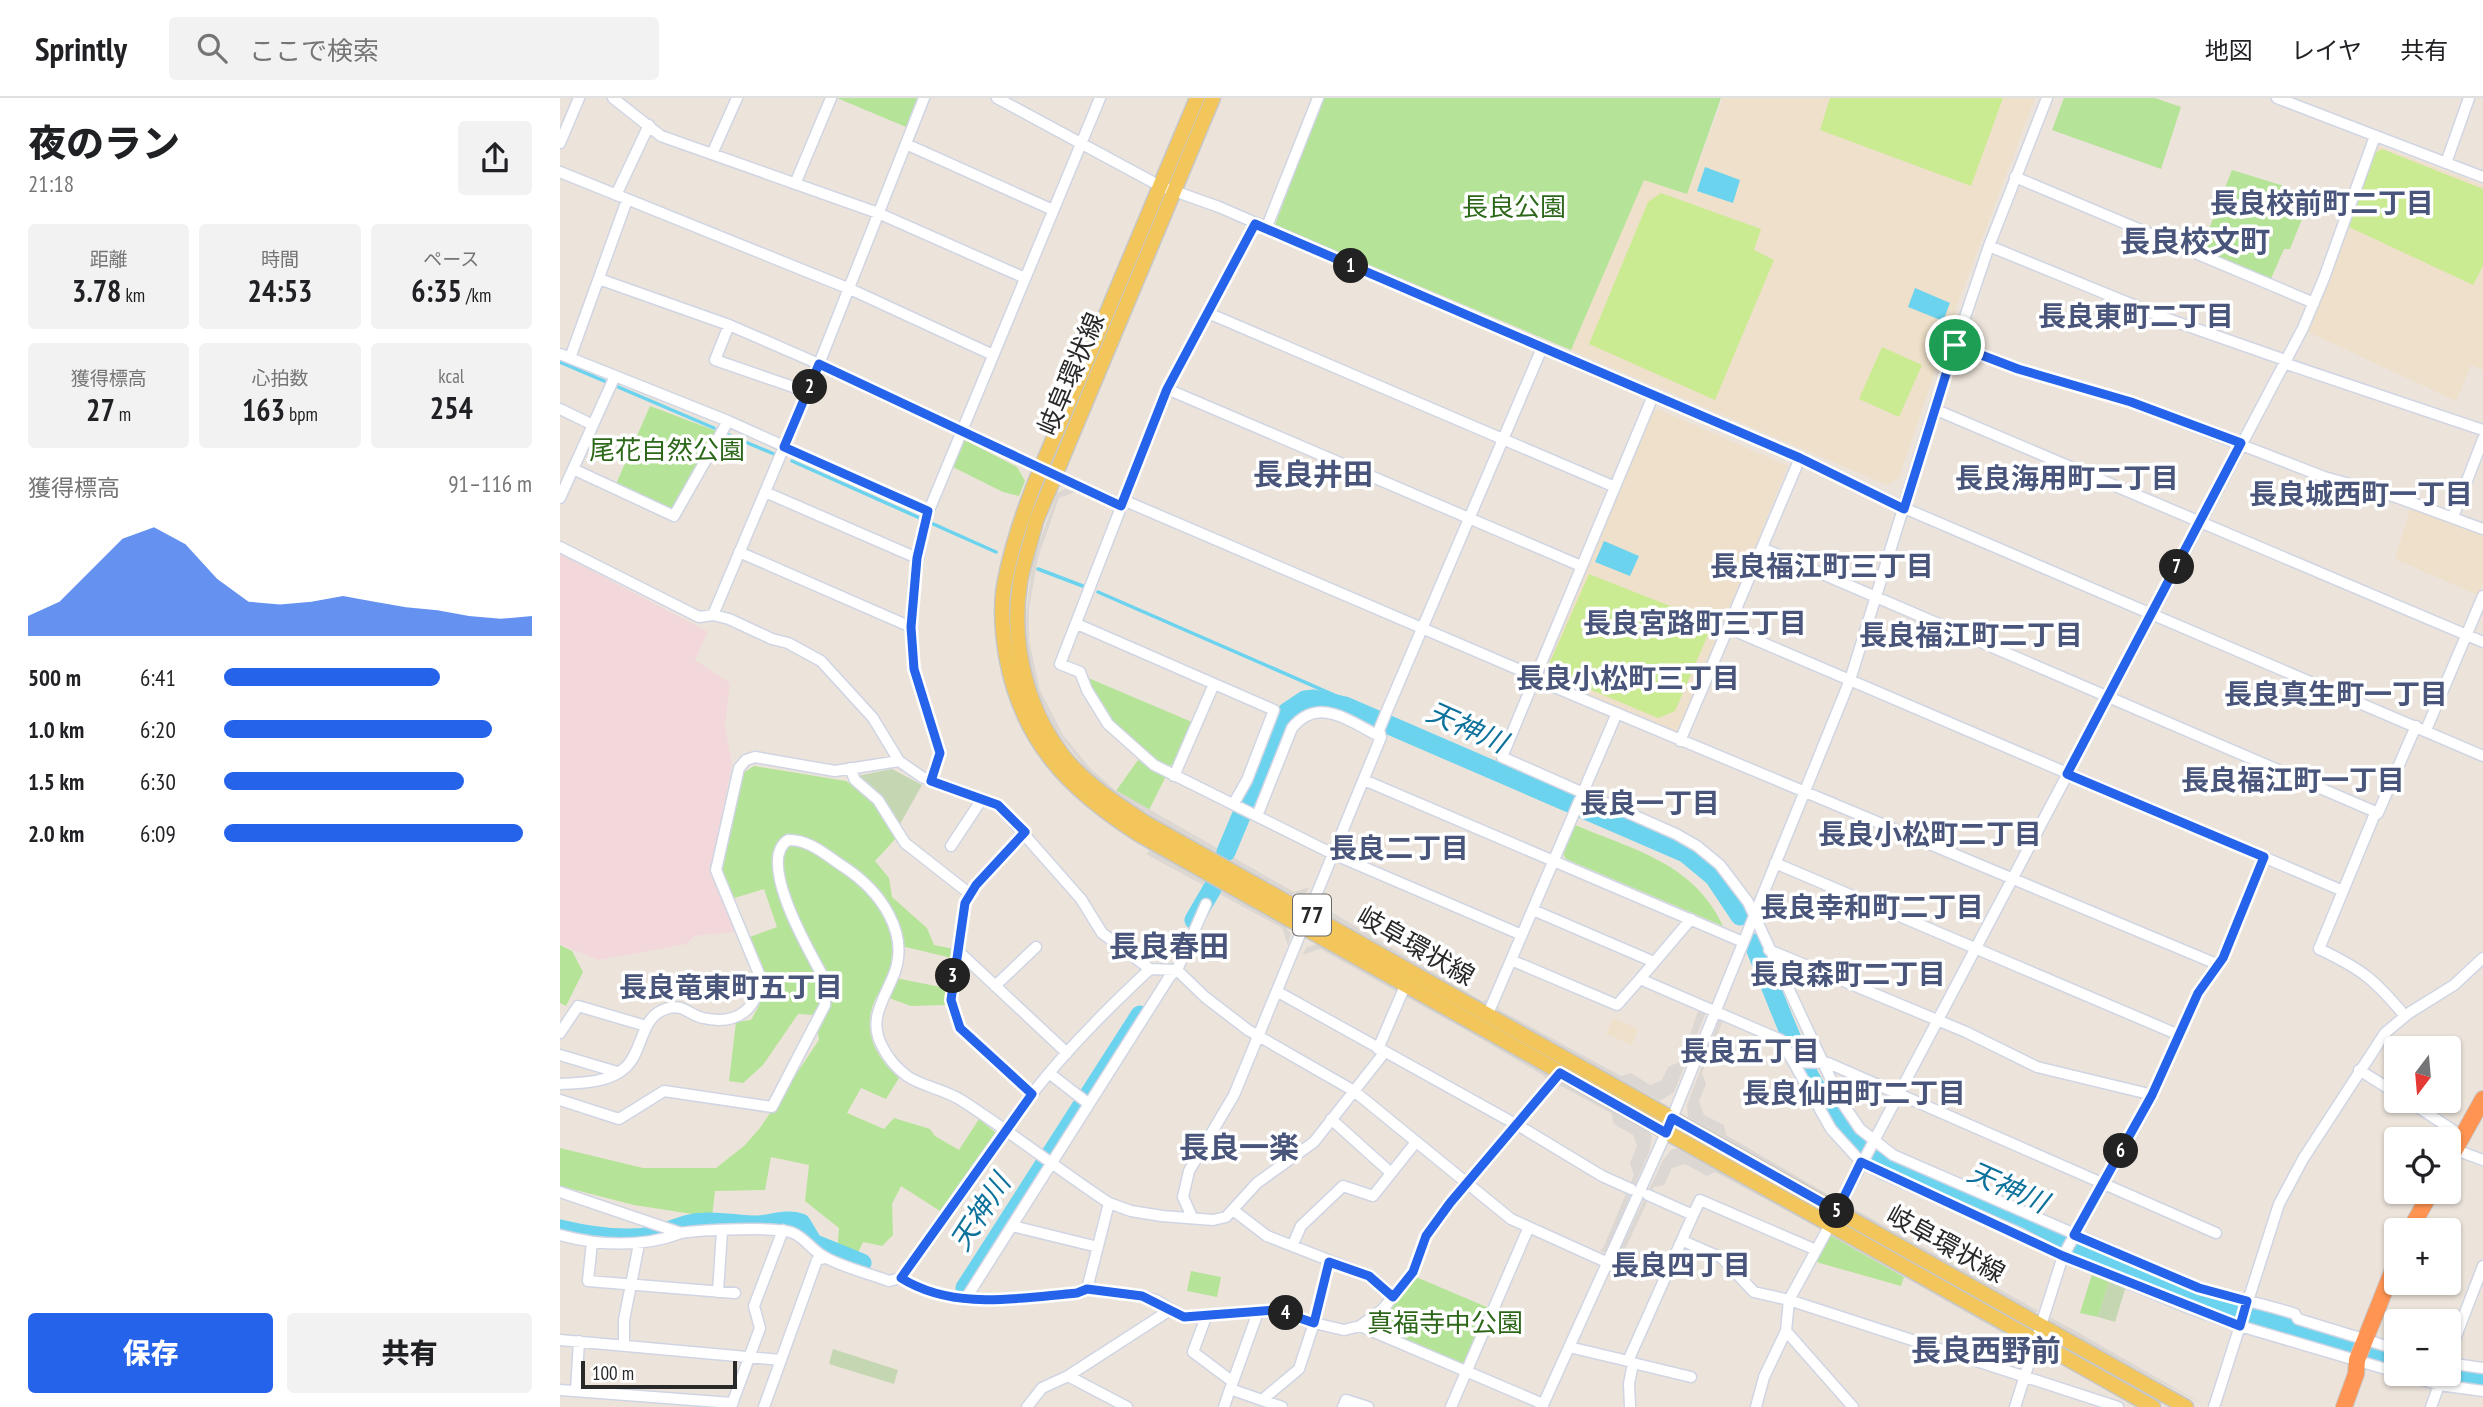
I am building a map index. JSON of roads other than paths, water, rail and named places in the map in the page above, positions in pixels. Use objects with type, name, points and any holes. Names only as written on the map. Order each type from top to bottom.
[{"type":"highway","points":[[2461,1141],[2483,1099]]},
{"type":"highway","points":[[2344,1407],[2356,1374],[2360,1353],[2384,1292]]},
{"type":"highway","points":[[2334,1407],[2348,1371],[2360,1353]]},
{"type":"main road","name":"岐阜環状線","points":[[1197,98],[1167,188],[1036,521],[1020,582],[1018,643],[1022,668],[1031,697],[1069,762],[1109,798],[1146,823],[1672,1118],[2036,1341],[2148,1406]]},
{"type":"main road","name":"岐阜環状線","points":[[1213,98],[1167,188],[1042,468],[1023,517],[1002,601],[1009,673],[1017,701],[1031,730],[1065,777],[1102,811],[1666,1133],[2041,1325],[2186,1407]]},
{"type":"street","points":[[560,143],[579,98]]},
{"type":"street","points":[[613,98],[661,136],[878,213],[1024,278]]},
{"type":"street","points":[[712,154],[737,98]]},
{"type":"street","points":[[795,184],[831,98]]},
{"type":"street","points":[[713,615],[808,392],[924,98]]},
{"type":"street","points":[[997,98],[1167,188],[1800,458],[1904,509],[2483,756]]},
{"type":"street","points":[[931,781],[940,753],[914,669],[911,627],[917,558],[928,511],[1100,98]]},
{"type":"street","points":[[1318,98],[1260,226],[1167,389],[1060,664],[1080,672],[1093,702],[1119,737],[1154,765],[1334,854],[1522,935]]},
{"type":"street","points":[[1360,1326],[1543,1406],[1666,1133],[1850,681],[1955,345],[1989,246],[2047,98]]},
{"type":"street","points":[[2277,98],[2483,177]]},
{"type":"street","points":[[2446,163],[2469,98]]},
{"type":"street","points":[[616,195],[649,125]]},
{"type":"street","points":[[1756,1407],[1764,1377],[1786,1331],[1789,1300],[2106,697],[2201,523],[2314,303],[2375,136]]},
{"type":"street","points":[[906,144],[1053,210]]},
{"type":"street","points":[[560,172],[849,289],[993,355]]},
{"type":"street","points":[[2015,177],[2314,303]]},
{"type":"street","points":[[628,200],[599,279],[565,356],[613,383],[728,421],[928,511]]},
{"type":"street","points":[[1989,246],[2165,318],[2483,430]]},
{"type":"street","points":[[599,279],[729,325],[819,364],[1055,475],[1422,628],[1680,741],[2219,965]]},
{"type":"street","points":[[1208,313],[1615,487]]},
{"type":"street","points":[[729,325],[715,360],[808,392]]},
{"type":"street","points":[[1955,345],[2018,369],[2131,402],[2324,477],[2483,528]]},
{"type":"street","points":[[1192,1217],[1183,1197],[1189,1171],[1234,1095],[1259,1037],[1364,780],[1386,713],[1542,348]]},
{"type":"street","points":[[561,491],[613,383]]},
{"type":"street","points":[[1167,389],[1581,566]]},
{"type":"street","points":[[1653,396],[1502,757],[1697,846],[1720,865],[1753,918],[1841,1101],[1872,1142],[1904,1161],[2199,1288],[2247,1303],[2285,1310],[2295,1314],[2298,1319],[2331,1329],[2360,1353],[2384,1366]]},
{"type":"street","points":[[560,409],[593,425]]},
{"type":"street","points":[[1934,409],[2483,642]]},
{"type":"street","points":[[573,469],[674,516],[728,421]]},
{"type":"street","points":[[2453,517],[2483,439]]},
{"type":"street","points":[[1680,741],[1800,458]]},
{"type":"street","points":[[765,492],[917,558]]},
{"type":"street","points":[[560,547],[699,617],[713,615],[788,643],[821,661],[873,718],[899,761],[931,781],[998,805],[1025,832],[1082,899],[1102,933],[1150,969],[1177,970],[1219,1009],[1259,1037],[1354,1091],[1466,1183],[1528,1228],[1606,1262]]},
{"type":"street","points":[[1762,548],[2378,813]]},
{"type":"street","points":[[739,552],[911,627]]},
{"type":"street","points":[[2405,1016],[2376,981],[2358,967],[2319,949],[2374,816],[2378,813],[2421,728],[2483,596]]},
{"type":"street","points":[[1077,624],[1274,710],[1236,805]]},
{"type":"street","points":[[1728,628],[2343,891]]},
{"type":"street","points":[[1174,776],[1214,684]]},
{"type":"street","points":[[1254,814],[1292,728],[1300,717],[1313,711],[1327,712],[1380,733]]},
{"type":"street","points":[[1487,1016],[1616,713]]},
{"type":"street","points":[[560,1084],[587,1083],[617,1072],[631,1061],[646,1026],[656,1014],[668,1008],[683,1008],[705,1019],[730,1018],[745,1013],[760,993],[760,974],[716,870],[739,768],[746,760],[755,757],[835,771],[899,761]]},
{"type":"street","points":[[850,768],[855,780],[878,800],[905,843],[970,894]]},
{"type":"street","points":[[1364,780],[1743,941]]},
{"type":"street","points":[[951,846],[982,799]]},
{"type":"street","points":[[1025,832],[970,894],[957,950],[951,1000],[960,1028],[1032,1094]]},
{"type":"street","points":[[560,1100],[620,1119],[663,1091],[772,1107],[825,1004],[827,993],[826,982],[792,917],[776,863],[782,844],[797,839],[867,883],[888,910],[894,925],[896,967],[880,1003],[876,1028],[889,1059],[908,1077],[959,1098],[1109,1203],[1131,1211],[1213,1220],[1226,1217],[1257,1183],[1314,1142],[1354,1091],[1381,1051],[1405,986]]},
{"type":"street","points":[[2015,1407],[2063,1256],[2152,1095],[2198,993],[2219,965],[2264,857]]},
{"type":"street","points":[[1775,863],[2179,1035]]},
{"type":"street","points":[[965,1300],[1085,1101],[1170,975],[1177,970],[1206,904]]},
{"type":"street","points":[[1533,910],[1654,962]]},
{"type":"street","points":[[1511,960],[1617,1005],[1691,919]]},
{"type":"street","points":[[995,986],[1036,947]]},
{"type":"street","points":[[957,950],[1067,1053]]},
{"type":"street","points":[[1769,950],[1937,1020],[2037,1067],[2152,1095]]},
{"type":"street","points":[[2214,1407],[2283,1196],[2359,1070],[2385,1033],[2405,1016],[2454,985],[2483,958]]},
{"type":"street","points":[[901,1278],[1032,1094],[1067,1053],[1150,969]]},
{"type":"street","points":[[1640,979],[1781,1040],[1797,1061],[1831,1129],[1862,1160],[2063,1256],[2240,1326],[2360,1353],[2384,1350]]},
{"type":"street","points":[[1278,992],[1602,1177],[1631,1189]]},
{"type":"street","points":[[560,1033],[578,1006],[646,1026]]},
{"type":"street","points":[[560,1055],[617,1072]]},
{"type":"street","points":[[1797,1061],[1821,1062],[1899,1094],[2216,1233]]},
{"type":"street","points":[[2359,1070],[2384,1086]]},
{"type":"street","points":[[1049,1073],[1085,1101]]},
{"type":"street","points":[[560,1192],[675,1230],[793,1232],[825,1258],[889,1280],[901,1278],[916,1287],[965,1300],[1077,1293],[1087,1289],[1156,1300],[1184,1317],[1276,1310],[1344,1330],[1360,1326],[1383,1309],[1413,1272],[1426,1236],[1466,1183],[1560,1073]]},
{"type":"street","points":[[2421,1113],[2434,1127]]},
{"type":"street","points":[[1331,1119],[1391,1173]]},
{"type":"street","points":[[1293,1244],[1301,1226],[1343,1186],[1373,1196],[1416,1142]]},
{"type":"street","points":[[2461,1152],[2483,1160]]},
{"type":"street","points":[[1648,1195],[1693,1216]]},
{"type":"street","points":[[1630,1407],[1630,1362],[1700,1200],[1816,1250]]},
{"type":"street","points":[[1087,1289],[1109,1203]]},
{"type":"street","points":[[1233,1210],[1267,1236],[1369,1276],[1393,1297]]},
{"type":"street","points":[[1012,1226],[1098,1247]]},
{"type":"street","points":[[1451,1407],[1528,1228]]},
{"type":"street","points":[[560,1235],[592,1242],[639,1244],[653,1243],[675,1230]]},
{"type":"street","points":[[560,1390],[731,1405],[760,1328],[754,1306],[783,1230]]},
{"type":"street","points":[[718,1292],[722,1231]]},
{"type":"street","points":[[1683,1241],[1722,1258],[1754,1292],[1789,1300],[2118,1407]]},
{"type":"street","points":[[592,1242],[588,1282],[735,1293]]},
{"type":"street","points":[[624,1346],[624,1320],[639,1244]]},
{"type":"street","points":[[764,1407],[817,1261],[825,1258]]},
{"type":"street","points":[[1262,1400],[1299,1369],[1329,1262]]},
{"type":"street","points":[[2461,1323],[2483,1266]]},
{"type":"street","points":[[1027,1407],[1042,1388],[1068,1376],[1170,1310]]},
{"type":"street","points":[[1224,1407],[1258,1312]]},
{"type":"street","points":[[1206,1317],[1193,1352],[1232,1385],[1282,1407]]},
{"type":"street","points":[[1786,1331],[1853,1407]]},
{"type":"street","points":[[560,1340],[781,1360]]},
{"type":"street","points":[[576,1391],[579,1341]]},
{"type":"street","points":[[1569,1347],[1691,1377]]},
{"type":"street","points":[[2461,1365],[2483,1368]]},
{"type":"street","points":[[1068,1376],[1127,1407]]},
{"type":"street","points":[[2431,1407],[2439,1386]]},
{"type":"street","points":[[2461,1386],[2483,1391]]},
{"type":"street","points":[[1343,1407],[1346,1400],[1368,1407]]},
{"type":"water","points":[[1705,167],[1740,180],[1733,203],[1697,191]]},
{"type":"water","points":[[1915,288],[1950,303],[1943,321],[1908,307]]},
{"type":"water","points":[[1604,541],[1639,556],[1630,576],[1595,562]]},
{"type":"waterway","points":[[560,362],[714,428]]},
{"type":"waterway","points":[[729,435],[774,454]]},
{"type":"waterway","points":[[792,461],[996,552]]},
{"type":"waterway","points":[[1038,569],[1088,588]]},
{"type":"waterway","points":[[1098,592],[1341,698],[1345,706]]},
{"type":"waterway","name":"天神川","points":[[1226,852],[1281,721],[1287,712],[1305,700],[1314,699],[1345,706],[1685,853],[1714,877],[1740,916]]},
{"type":"waterway","name":"天神川","points":[[1194,920],[1212,889]]},
{"type":"waterway","name":"天神川","points":[[1753,943],[1793,1042],[1817,1090],[1847,1132],[1881,1161],[1941,1192],[2149,1277],[2246,1313],[2384,1355]]},
{"type":"waterway","name":"天神川","points":[[965,1288],[1140,1015]]},
{"type":"waterway","name":"天神川","points":[[560,1229],[594,1236],[629,1238],[652,1236],[697,1222],[758,1225],[795,1222],[801,1223],[813,1243],[862,1263]]},
{"type":"waterway","name":"天神川","points":[[2461,1373],[2483,1377]]},
{"type":"district","name":"長良校前町二丁目","points":[[2322,203]]},
{"type":"district","name":"長良校文町","points":[[2195,242]]},
{"type":"district","name":"長良東町二丁目","points":[[2136,316]]},
{"type":"district","name":"長良井田","points":[[1313,475]]},
{"type":"district","name":"長良海用町二丁目","points":[[2067,478]]},
{"type":"district","name":"長良城西町一丁目","points":[[2361,494]]},
{"type":"district","name":"長良福江町三丁目","points":[[1822,566]]},
{"type":"district","name":"長良宮路町三丁目","points":[[1695,623]]},
{"type":"district","name":"長良福江町二丁目","points":[[1971,635]]},
{"type":"district","name":"長良小松町三丁目","points":[[1628,678]]},
{"type":"district","name":"長良真生町一丁目","points":[[2336,694]]},
{"type":"district","name":"長良福江町一丁目","points":[[2293,780]]},
{"type":"district","name":"長良一丁目","points":[[1650,803]]},
{"type":"district","name":"長良小松町二丁目","points":[[1930,834]]},
{"type":"district","name":"長良二丁目","points":[[1399,848]]},
{"type":"district","name":"長良幸和町二丁目","points":[[1872,907]]},
{"type":"district","name":"長良春田","points":[[1169,947]]},
{"type":"district","name":"長良森町二丁目","points":[[1848,974]]},
{"type":"district","name":"長良竜東町五丁目","points":[[731,987]]},
{"type":"district","name":"長良五丁目","points":[[1750,1051]]},
{"type":"district","name":"長良仙田町二丁目","points":[[1854,1093]]},
{"type":"district","name":"長良一楽","points":[[1239,1148]]},
{"type":"district","name":"長良四丁目","points":[[1681,1265]]},
{"type":"district","name":"長良西野前","points":[[1986,1351]]},
{"type":"park label","name":"長良公園","points":[[1514,207]]},
{"type":"park label","name":"尾花自然公園","points":[[667,450]]},
{"type":"park label","name":"真福寺中公園","points":[[1445,1323]]}]
